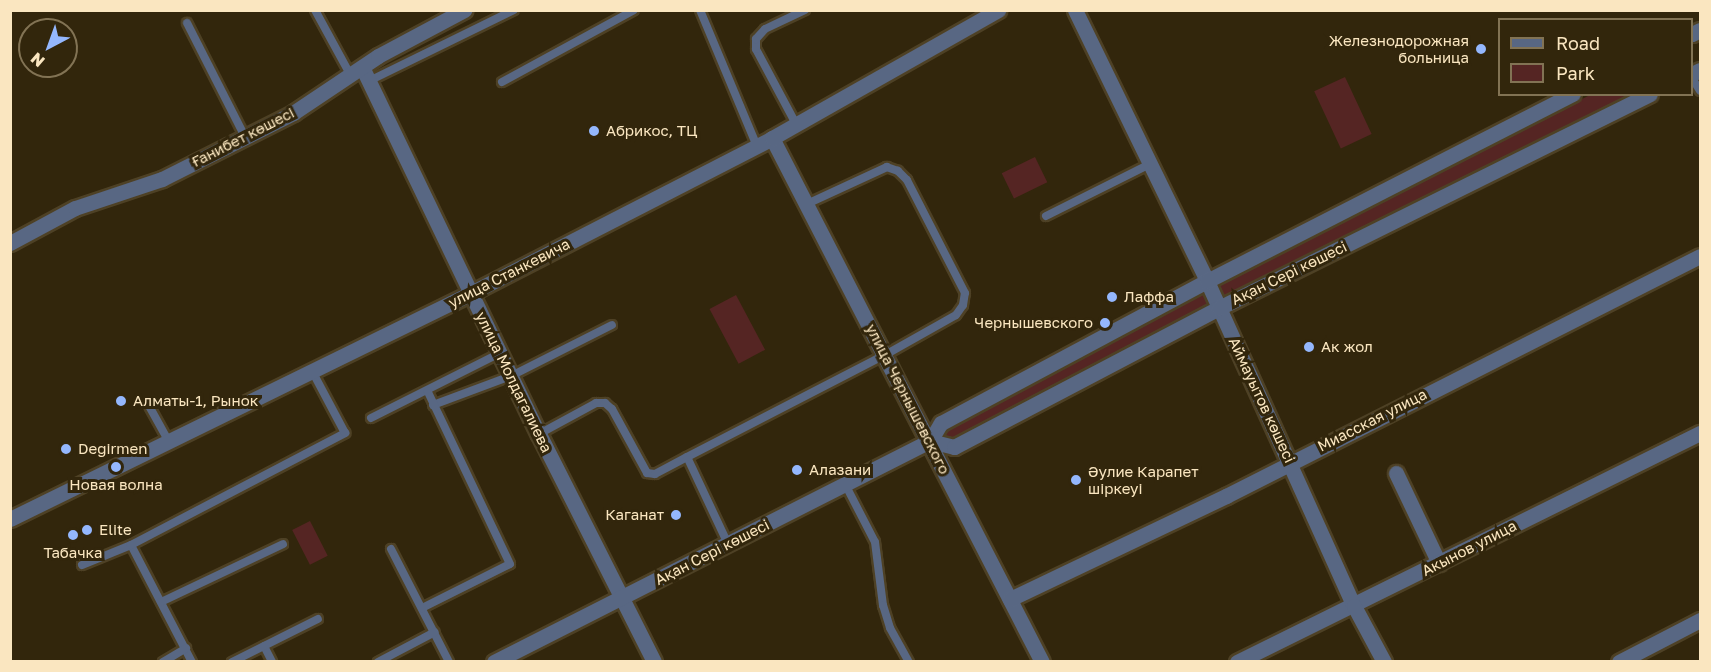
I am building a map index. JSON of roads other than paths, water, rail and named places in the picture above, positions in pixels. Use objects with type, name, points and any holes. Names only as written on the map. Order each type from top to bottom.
[{"type":"street","name":"Ғанибет көшесі","points":[[10,243],[75,208],[162,179],[244,135],[293,113],[361,75],[378,56],[464,10]]},
{"type":"street","name":"улица Станкевича","points":[[10,519],[471,293],[757,146],[998,10]]},
{"type":"street","name":"Аймауытов көшесі","points":[[1075,10],[1220,308],[1291,461],[1354,606],[1384,662]]},
{"type":"street","name":"улица Молдагалиева","points":[[361,75],[654,662]]},
{"type":"street","name":"Ақан Сері көшесі","points":[[494,662],[930,441],[941,423],[1207,281],[1569,96]]},
{"type":"street","name":"Ақан Сері көшесі","points":[[930,441],[954,447],[1220,308],[1646,96]]},
{"type":"street","name":"улица Чернышевского","points":[[772,138],[1042,662]]},
{"type":"street","name":"Миасская улица","points":[[1010,599],[1701,256]]},
{"type":"street","name":"Акынов улица","points":[[1237,662],[1701,433]]},
{"type":"street","points":[[1396,473],[1439,563]]},
{"type":"street","points":[[1618,662],[1701,621]]},
{"type":"lane","points":[[315,10],[361,75],[514,10]]},
{"type":"lane","points":[[502,82],[634,10]]},
{"type":"lane","points":[[700,10],[757,146]]},
{"type":"lane","points":[[796,124],[756,49],[756,39],[765,29],[806,10]]},
{"type":"lane","points":[[187,23],[244,135]]},
{"type":"lane","points":[[1693,78],[1701,91]]},
{"type":"lane","points":[[1046,216],[1150,165]]},
{"type":"lane","points":[[539,434],[596,403],[605,403],[612,409],[646,473],[655,474],[885,355],[956,315],[963,305],[965,293],[907,180],[887,167],[807,204]]},
{"type":"lane","points":[[433,405],[511,376],[612,325]]},
{"type":"lane","points":[[371,418],[428,392],[500,353]]},
{"type":"lane","points":[[82,565],[131,545],[345,434],[312,371]]},
{"type":"lane","points":[[422,608],[510,564],[428,392]]},
{"type":"lane","points":[[147,404],[169,442]]},
{"type":"lane","points":[[687,457],[728,544]]},
{"type":"lane","points":[[845,484],[875,542],[883,605],[890,628],[909,662]]},
{"type":"lane","points":[[161,602],[283,544]]},
{"type":"lane","points":[[131,545],[192,662]]},
{"type":"lane","points":[[391,549],[449,662]]},
{"type":"lane","points":[[232,662],[318,620]]},
{"type":"lane","points":[[378,662],[435,632]]},
{"type":"lane","points":[[264,646],[272,662]]},
{"type":"lane","points":[[164,662],[186,648]]},
{"type":"place","name":"Железнодорожная больница","points":[[1481,49]]},
{"type":"place","name":"Абрикос, ТЦ","points":[[594,131]]},
{"type":"place","name":"Лаффа","points":[[1112,297]]},
{"type":"place","name":"Чернышевского","points":[[1105,323]]},
{"type":"place","name":"Ак жол","points":[[1309,347]]},
{"type":"place","name":"Алматы-1, Рынок","points":[[121,401]]},
{"type":"place","name":"Degirmen","points":[[66,449]]},
{"type":"place","name":"Новая волна","points":[[116,467]]},
{"type":"place","name":"Алазани","points":[[797,470]]},
{"type":"place","name":"Әулие Карапет шіркеуі","points":[[1076,480]]},
{"type":"place","name":"Каганат","points":[[676,515]]},
{"type":"place","name":"Elite","points":[[87,530]]},
{"type":"place","name":"Табачка","points":[[73,535]]}]
